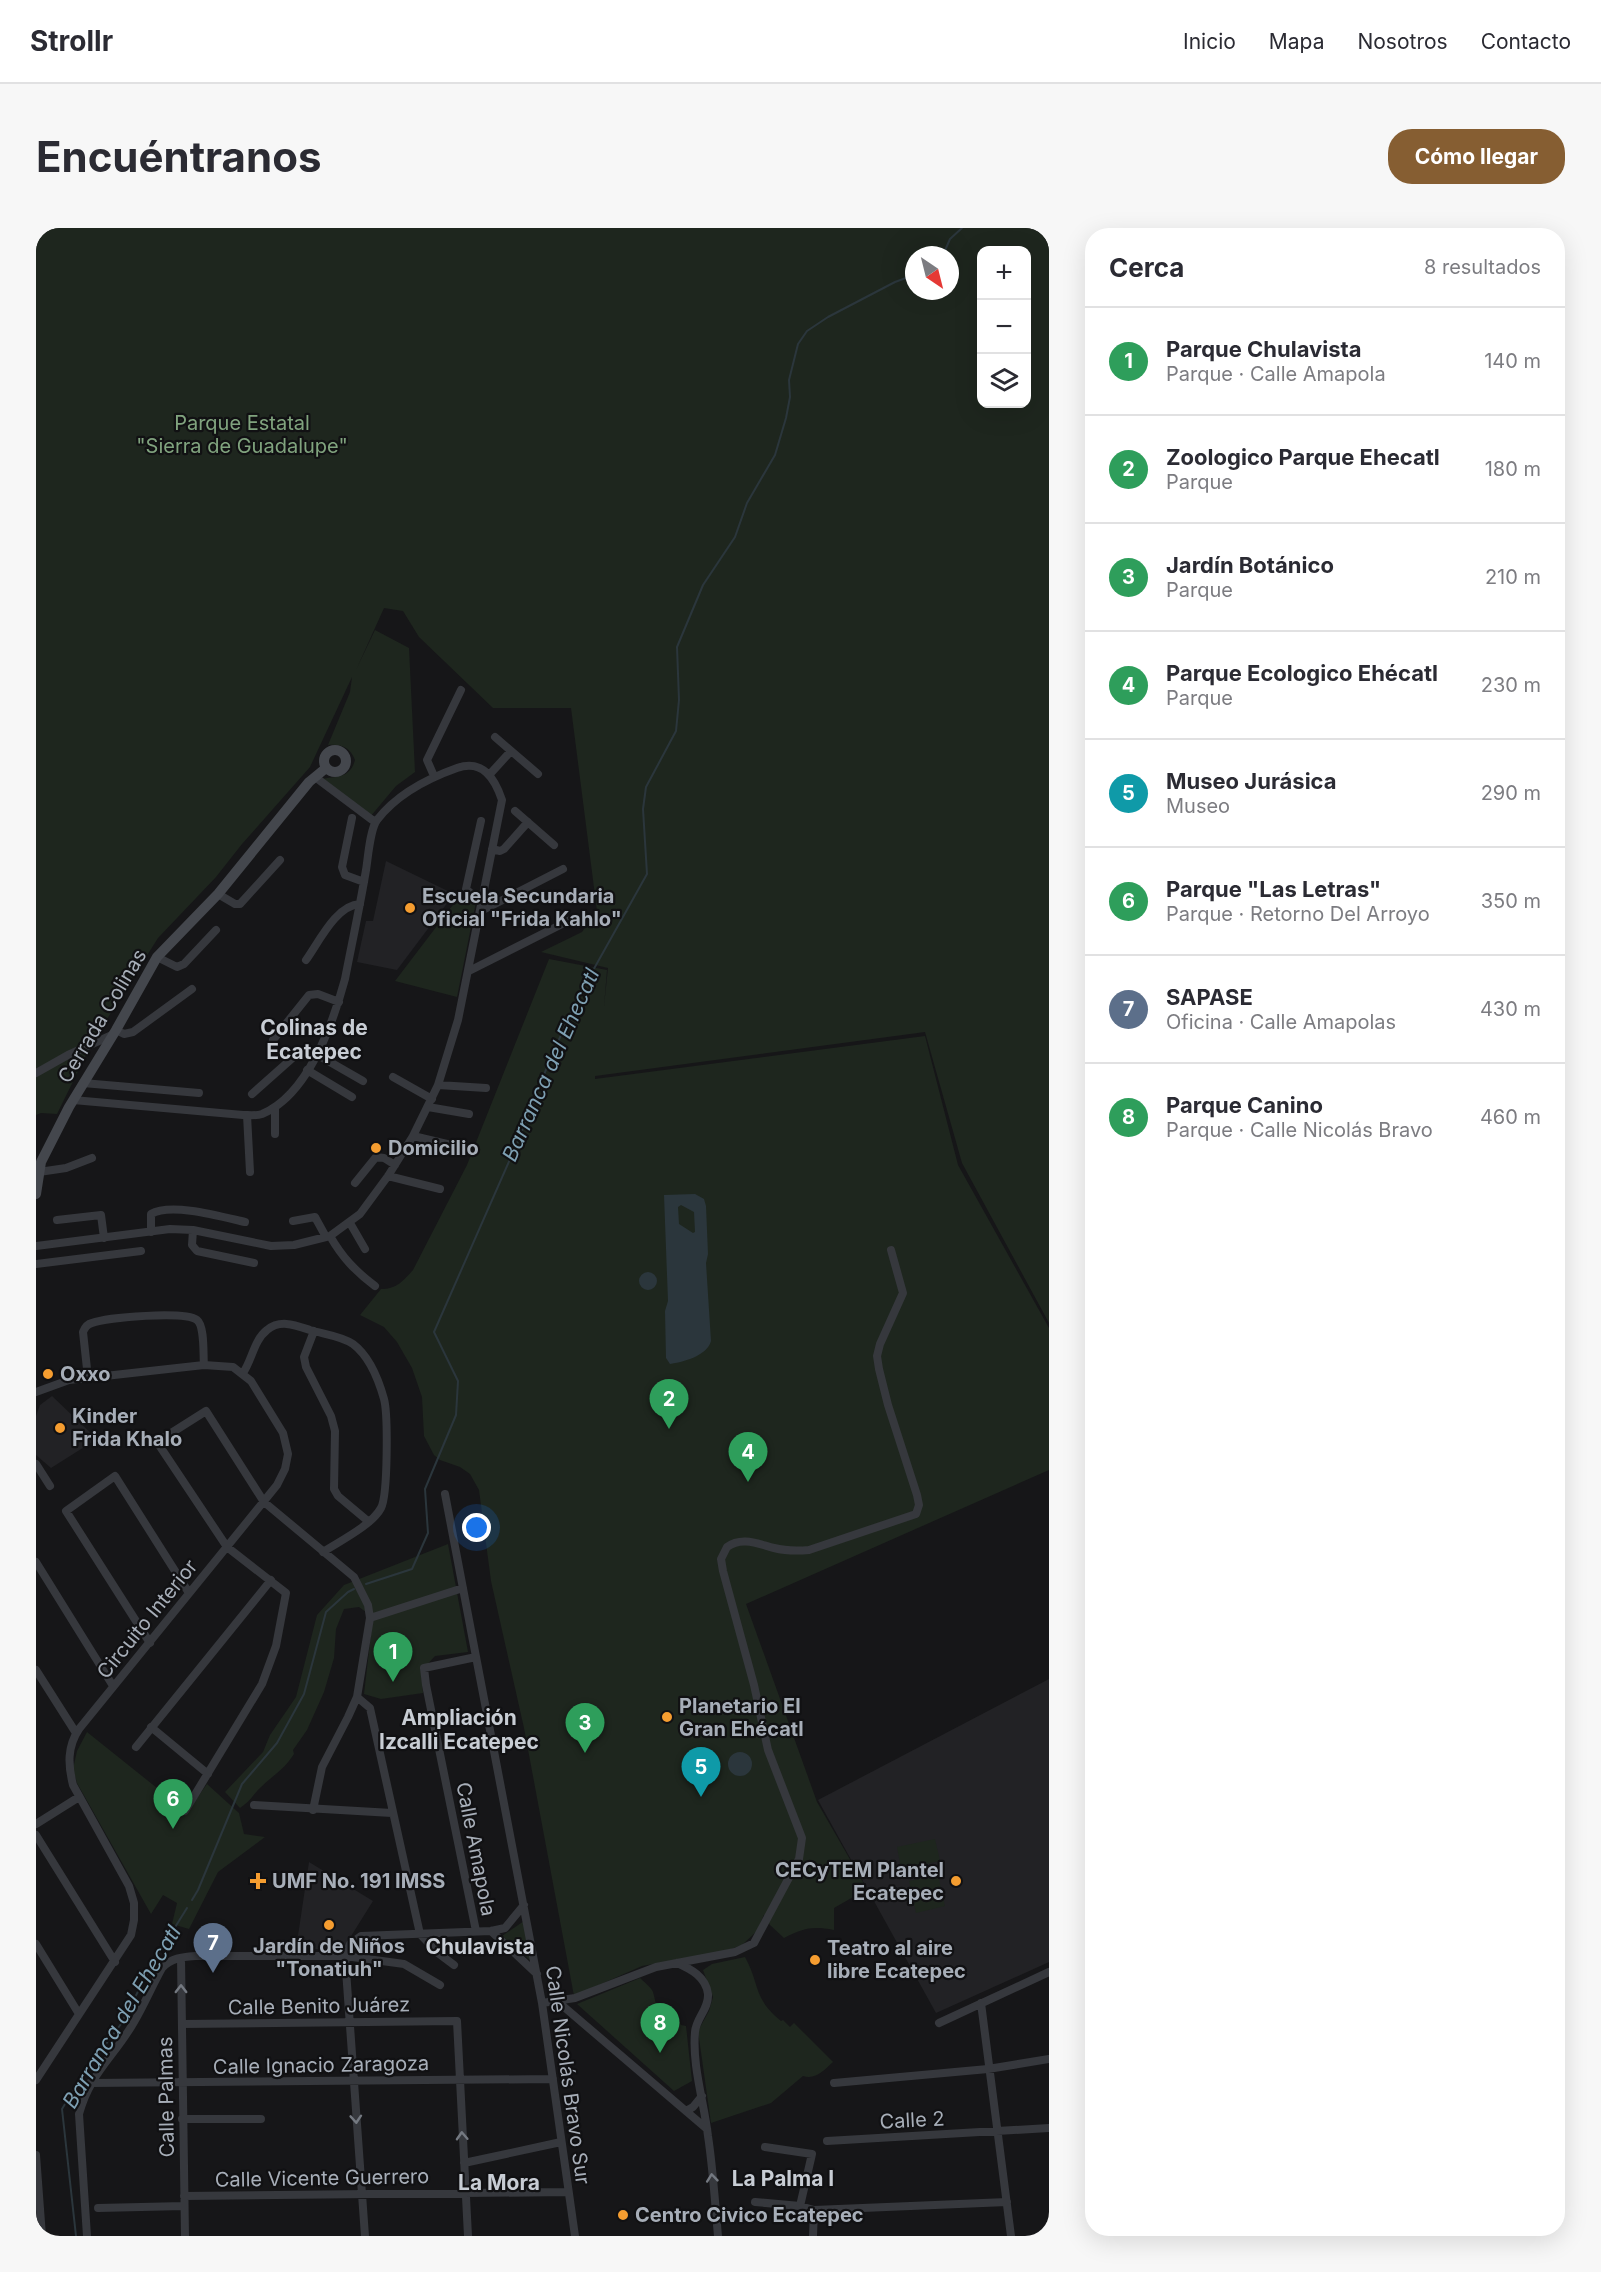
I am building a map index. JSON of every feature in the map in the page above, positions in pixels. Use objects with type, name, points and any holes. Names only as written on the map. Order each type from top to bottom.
[{"type":"main road","name":"Cerrada Colinas","points":[[36,1194],[41,1162],[72,1100],[115,1033],[157,957],[218,894],[315,777],[326,768]]},
{"type":"street","points":[[434,776],[427,760],[462,690]]},
{"type":"street","points":[[495,737],[538,774]]},
{"type":"street","points":[[490,774],[511,751]]},
{"type":"street","points":[[36,1246],[151,1232],[193,1230],[270,1246],[294,1245],[328,1236],[360,1214],[395,1165],[428,1107],[438,1085],[458,1020],[502,800],[498,787],[490,774],[466,765],[434,776],[408,791],[375,822],[339,1002],[307,1070],[291,1093],[275,1107],[259,1115],[247,1115],[72,1100]]},
{"type":"street","points":[[315,777],[375,822]]},
{"type":"street","points":[[515,811],[554,845]]},
{"type":"street","points":[[352,818],[342,867],[345,875],[364,882]]},
{"type":"street","points":[[481,821],[466,889],[476,898],[483,899]]},
{"type":"street","points":[[492,849],[500,851],[504,849],[528,822]]},
{"type":"street","points":[[218,894],[235,904],[240,904],[280,860]]},
{"type":"street","points":[[481,911],[563,869]]},
{"type":"street","points":[[306,960],[341,911],[352,905],[360,904]]},
{"type":"street","points":[[469,970],[574,918]]},
{"type":"street","points":[[157,957],[177,968],[184,964],[216,930]]},
{"type":"street","points":[[36,1073],[115,1033],[133,1032],[192,989]]},
{"type":"street","points":[[273,1040],[309,995],[318,994],[339,1002]]},
{"type":"street","points":[[252,1094],[297,1054],[303,1053],[315,1056],[363,1081]]},
{"type":"street","points":[[307,1070],[352,1097]]},
{"type":"street","points":[[393,1077],[432,1099]]},
{"type":"street","points":[[83,1083],[199,1093]]},
{"type":"street","points":[[438,1085],[486,1088]]},
{"type":"street","points":[[275,1107],[275,1134]]},
{"type":"street","points":[[428,1107],[469,1114]]},
{"type":"street","points":[[247,1115],[250,1172]]},
{"type":"street","points":[[413,1136],[464,1148]]},
{"type":"street","points":[[355,1183],[376,1157],[384,1158],[395,1165]]},
{"type":"street","points":[[39,1172],[66,1168],[92,1158]]},
{"type":"street","points":[[388,1176],[440,1189]]},
{"type":"street","points":[[151,1232],[151,1214],[162,1211],[196,1212],[245,1222]]},
{"type":"street","points":[[57,1220],[101,1215],[104,1238]]},
{"type":"street","points":[[293,1221],[315,1217],[355,1272],[375,1286]]},
{"type":"street","points":[[350,1223],[365,1249]]},
{"type":"street","points":[[193,1230],[192,1245],[197,1251],[254,1263]]},
{"type":"street","points":[[542,2003],[575,1998],[635,1974],[735,1952],[754,1943],[799,1859],[802,1838],[768,1750],[754,1684],[721,1559],[724,1551],[732,1544],[741,1541],[751,1541],[795,1551],[809,1550],[916,1514],[919,1505],[888,1405],[878,1363],[880,1344],[903,1293],[891,1250]]},
{"type":"street","points":[[36,1264],[141,1251]]},
{"type":"street","points":[[88,1378],[83,1332],[89,1324],[94,1322],[157,1315],[183,1316],[197,1320],[202,1327],[204,1365]]},
{"type":"street","points":[[36,1392],[69,1380],[204,1365],[233,1367],[243,1373],[250,1363],[258,1341],[265,1331],[273,1326],[293,1324],[352,1343],[361,1352],[377,1377],[385,1402],[385,1497],[376,1515],[369,1522],[323,1552]]},
{"type":"street","points":[[314,1331],[304,1357],[306,1367],[331,1416],[335,1431],[334,1489],[338,1496],[369,1522]]},
{"type":"street","name":"Circuito Interior","points":[[36,2080],[115,1962],[131,1935],[134,1920],[134,1903],[122,1871],[73,1785],[69,1770],[71,1742],[113,1686],[150,1644],[264,1502],[277,1485],[285,1469],[287,1444],[261,1395],[243,1373]]},
{"type":"street","points":[[185,1811],[262,1684],[271,1663],[286,1593],[227,1547],[157,1442],[206,1412],[264,1502],[354,1577],[364,1595],[370,1618],[357,1697],[322,1767],[313,1810]]},
{"type":"street","points":[[36,1464],[50,1486]]},
{"type":"street","points":[[150,1644],[66,1511],[115,1476],[189,1593]]},
{"type":"street","name":"Calle Nicolás Bravo Sur","points":[[445,1494],[537,1974],[575,2236]]},
{"type":"street","points":[[36,1562],[113,1686]]},
{"type":"street","points":[[136,1747],[271,1580]]},
{"type":"street","points":[[370,1618],[463,1588]]},
{"type":"street","name":"Calle Amapola","points":[[476,1657],[424,1668],[476,1931]]},
{"type":"street","points":[[36,1670],[76,1733]]},
{"type":"street","points":[[357,1697],[370,1708],[420,1934],[438,1953],[454,1965]]},
{"type":"street","points":[[151,1727],[208,1774]]},
{"type":"street","points":[[36,1824],[80,1797]]},
{"type":"street","points":[[254,1805],[392,1813]]},
{"type":"street","points":[[36,1835],[115,1962]]},
{"type":"street","points":[[364,2236],[345,1956],[350,1944],[361,1936],[505,1928],[524,1905]]},
{"type":"street","points":[[491,1930],[537,1974]]},
{"type":"street","points":[[36,1944],[79,2014]]},
{"type":"street","points":[[87,2236],[79,2114],[90,2083],[134,2024],[167,1962],[195,1956],[345,1956],[404,1964],[440,1984]]},
{"type":"street","points":[[701,1977],[704,1957]]},
{"type":"street","name":"Calle Palmas","points":[[181,1958],[185,2236]]},
{"type":"street","points":[[677,1963],[701,1977],[708,1993],[706,2008],[695,2030],[697,2069],[707,2129],[718,2236]]},
{"type":"street","points":[[939,2023],[1049,1972]]},
{"type":"street","points":[[557,2001],[707,2129]]},
{"type":"street","points":[[981,2003],[1011,2236]]},
{"type":"street","name":"Calle Benito Juárez","points":[[182,2024],[457,2021],[459,2080]]},
{"type":"street","points":[[834,2083],[988,2069],[1049,2059]]},
{"type":"street","name":"Calle Ignacio Zaragoza","points":[[90,2083],[553,2079]]},
{"type":"street","points":[[459,2080],[468,2236]]},
{"type":"street","points":[[686,2111],[693,2107],[702,2096]]},
{"type":"street","points":[[182,2119],[261,2119]]},
{"type":"street","name":"Calle 2","points":[[827,2141],[1049,2128]]},
{"type":"street","points":[[464,2163],[561,2142]]},
{"type":"street","points":[[765,2147],[812,2154],[800,2206]]},
{"type":"street","points":[[36,2155],[42,2236]]},
{"type":"street","name":"Calle Vicente Guerrero","points":[[184,2196],[568,2192]]},
{"type":"street","points":[[755,2202],[800,2206],[814,2210],[1007,2202]]},
{"type":"street","points":[[98,2208],[184,2206]]},
{"type":"street","points":[[813,2236],[814,2210]]},
{"type":"shaded area","name":"Escuela Secundaria Oficial \"Frida Kahlo\"","points":[[386,861],[454,894],[397,970],[357,962],[366,921],[373,921]]},
{"type":"shaded area","points":[[695,1194],[704,1199],[708,1254],[706,1263],[711,1341],[705,1351],[700,1354],[688,1360],[670,1364],[666,1358],[665,1311],[668,1301],[664,1195]],"holes":[[[681,1205],[694,1212],[695,1232],[693,1233],[679,1224],[678,1207]]]},
{"type":"shaded area","points":[[648,1272],[654,1275],[657,1281],[654,1287],[648,1290],[642,1287],[639,1281],[642,1275]]},
{"type":"shaded area","name":"Kinder Frida Khalo","points":[[52,1396],[97,1439],[51,1468],[36,1455],[36,1416],[40,1405]]},
{"type":"shaded area","name":"CECyTEM Plantel Ecatepec","points":[[1049,1679],[1049,1962],[936,2013],[818,1800]]},
{"type":"shaded area","points":[[740,1752],[749,1755],[752,1764],[749,1773],[740,1776],[731,1773],[728,1764],[731,1755]]},
{"type":"shaded area","name":"Jardín de Niños \"Tonatiuh\"","points":[[309,1862],[373,1901],[343,1949],[296,1949]]},
{"type":"green space","name":"Parque Estatal \"Sierra de Guadalupe\"","points":[[36,228],[1049,228],[1049,1323],[962,1163],[925,1032],[595,1076],[595,1079],[925,1036],[958,1165],[1049,1328],[1049,1470],[746,1604],[817,1802],[867,1889],[834,1908],[834,1930],[808,1929],[784,1938],[770,1925],[764,1915],[757,1931],[742,1945],[726,1951],[642,1966],[574,1996],[524,1728],[491,1581],[479,1490],[470,1474],[434,1455],[424,1436],[422,1397],[412,1368],[397,1342],[384,1327],[360,1315],[381,1289],[396,1286],[413,1270],[467,1165],[549,959],[607,970],[604,1006],[608,968],[541,952],[582,932],[597,911],[571,708],[493,708],[419,637],[403,611],[384,608],[356,670],[375,630],[409,648],[415,772],[396,786],[370,817],[321,779],[346,774],[355,760],[344,747],[328,745],[350,692],[352,677],[310,767],[216,877],[158,938],[92,1043],[57,1114],[36,1115]]},
{"type":"green space","points":[[459,897],[476,902],[457,997],[395,981]]},
{"type":"green space","points":[[448,1544],[468,1652],[435,1656],[421,1671],[423,1693],[381,1699],[364,1694],[373,1617],[359,1607],[344,1609],[336,1629],[334,1658],[324,1692],[307,1730],[286,1765],[240,1808],[225,1792],[263,1752],[270,1735],[296,1697],[317,1615],[344,1585]]},
{"type":"green space","points":[[87,1732],[187,1812],[207,1784],[239,1813],[244,1834],[265,1837],[218,1872],[189,1929],[172,1924],[177,1903],[163,1895],[151,1914],[77,1783],[73,1769],[77,1751]]},
{"type":"green space","points":[[935,1839],[940,1861],[901,1869],[897,1847]]},
{"type":"green space","points":[[938,1875],[945,1906],[916,1913],[909,1881]]},
{"type":"green space","points":[[524,1921],[532,1962],[502,1936]]},
{"type":"green space","points":[[745,1957],[766,2006],[790,2027],[794,2023],[833,2062],[812,2077],[803,2076],[771,2103],[711,2123],[698,2031],[709,2011],[713,1997],[703,1970],[712,1964]]},
{"type":"green space","points":[[640,1978],[652,1990],[662,2016],[671,2020],[678,2019],[681,2025],[686,2026],[692,2081],[674,2091],[577,2004]]},
{"type":"waterway","name":"Barranca del Ehecatl","points":[[947,246],[950,239],[962,228]]},
{"type":"waterway","name":"Barranca del Ehecatl","points":[[366,1584],[412,1569],[428,1533],[425,1489],[456,1415],[458,1381],[434,1332],[518,1141],[577,999],[647,874],[643,809],[646,787],[676,731],[679,700],[677,647],[703,585],[735,537],[747,503],[775,455],[786,418],[790,397],[789,380],[798,344],[807,331],[828,317],[905,278]]},
{"type":"waterway","name":"Barranca del Ehecatl","points":[[192,1900],[242,1784],[277,1743],[304,1694],[326,1612],[354,1589]]},
{"type":"waterway","name":"Barranca del Ehecatl","points":[[76,2236],[62,2109],[82,2076],[121,2024],[154,1961],[187,1908]]},
{"type":"place","name":"Escuela Secundaria Oficial \"Frida Kahlo\"","points":[[410,908]]},
{"type":"place","name":"Domicilio","points":[[376,1148]]},
{"type":"place","name":"Oxxo","points":[[48,1374]]},
{"type":"place","name":"Kinder Frida Khalo","points":[[60,1428]]},
{"type":"place","name":"Zoologico Parque Ehecatl","points":[[669,1429]]},
{"type":"place","name":"Parque Ecologico Ehécatl","points":[[748,1482]]},
{"type":"place","name":"Parque Chulavista","points":[[393,1682]]},
{"type":"place","name":"Planetario El Gran Ehécatl","points":[[667,1717]]},
{"type":"place","name":"Jardín Botánico","points":[[585,1753]]},
{"type":"place","name":"Museo Jurásica","points":[[701,1797]]},
{"type":"place","name":"Parque \"Las Letras\"","points":[[173,1829]]},
{"type":"place","name":"UMF No. 191 IMSS","points":[[258,1881]]},
{"type":"place","name":"CECyTEM Plantel Ecatepec","points":[[956,1881]]},
{"type":"place","name":"Jardín de Niños \"Tonatiuh\"","points":[[329,1925]]},
{"type":"place","name":"Teatro al aire libre Ecatepec","points":[[815,1960]]},
{"type":"place","name":"SAPASE","points":[[213,1973]]},
{"type":"place","name":"Parque Canino","points":[[660,2053]]},
{"type":"place","name":"Centro Civico Ecatepec","points":[[623,2215]]},
{"type":"district","name":"Colinas de Ecatepec","points":[[314,1040]]},
{"type":"district","name":"Ampliación Izcalli Ecatepec","points":[[459,1730]]},
{"type":"district","name":"Chulavista","points":[[480,1947]]},
{"type":"district","name":"La Palma I","points":[[783,2179]]},
{"type":"district","name":"La Mora","points":[[499,2183]]}]
